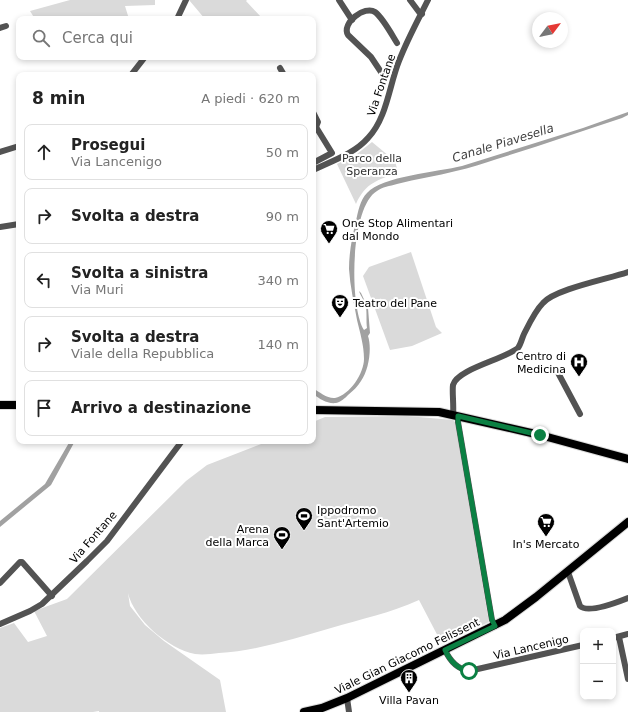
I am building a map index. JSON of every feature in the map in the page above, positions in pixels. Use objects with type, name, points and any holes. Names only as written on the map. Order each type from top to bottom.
[{"type":"main road","points":[[0,405],[16,405]]},
{"type":"main road","points":[[316,410],[439,412],[540,435],[628,459]]},
{"type":"main road","name":"Viale Gian Giacomo Felissent","points":[[304,712],[322,708],[347,698],[495,626],[518,611],[568,572],[628,522]]},
{"type":"street","points":[[178,16],[186,0]]},
{"type":"street","points":[[339,0],[352,20]]},
{"type":"street","points":[[410,0],[422,14]]},
{"type":"street","name":"Via Fontane","points":[[316,169],[339,158],[360,145],[375,129],[381,117],[399,61],[428,0]]},
{"type":"street","points":[[383,75],[371,57],[348,35],[346,32],[347,27],[352,20],[363,12],[369,10],[375,12],[380,17],[397,43]]},
{"type":"street","points":[[136,72],[143,60]]},
{"type":"street","points":[[280,68],[282,72]]},
{"type":"street","points":[[316,129],[332,153],[339,158]]},
{"type":"street","points":[[0,152],[16,147]]},
{"type":"street","points":[[316,161],[332,153]]},
{"type":"street","points":[[0,226],[16,224]]},
{"type":"street","points":[[495,626],[492,620],[456,416],[453,384],[470,370],[508,354],[519,347],[541,305],[548,298],[628,272]]},
{"type":"street","points":[[556,369],[572,393],[580,414]]},
{"type":"street","name":"Via Fontane","points":[[0,624],[42,604],[52,596],[107,541],[180,444]]},
{"type":"street","points":[[0,583],[20,562],[22,562],[52,596]]},
{"type":"street","points":[[568,572],[582,609],[586,610],[599,608],[628,598]]},
{"type":"street","points":[[628,634],[616,637],[628,680]]},
{"type":"street","name":"Via Lancenigo","points":[[445,650],[451,661],[458,667],[469,671],[580,646]]},
{"type":"street","points":[[347,698],[349,712]]},
{"type":"green space","points":[[70,0],[155,0],[155,5],[125,6],[128,16],[33,16],[30,11]]},
{"type":"green space","points":[[189,0],[247,0],[246,1],[260,16],[202,16]]},
{"type":"green space","name":"Parco della Speranza","points":[[372,142],[395,161],[398,172],[373,183],[364,191],[356,204],[337,164],[357,154]]},
{"type":"green space","points":[[411,252],[436,327],[442,333],[412,346],[390,350],[363,276],[369,267]]},
{"type":"green space","name":"Ippodromo Sant'Artemio","points":[[407,416],[453,420],[455,422],[489,622],[442,644],[419,600],[387,612],[276,644],[233,652],[195,654],[174,646],[154,631],[137,613],[131,603],[128,593],[130,606],[145,625],[164,641],[220,680],[226,712],[0,712],[0,628],[14,623],[28,642],[47,636],[34,611],[67,599],[186,481],[207,465],[261,444],[316,444],[316,421],[325,417]]},
{"type":"shaded area","points":[[628,112],[628,115],[622,118],[482,164],[381,188],[377,191],[368,201],[361,216],[355,258],[354,280],[356,300],[359,318],[364,330],[367,328],[366,307],[359,291],[368,308],[370,333],[368,336],[370,353],[368,365],[364,376],[357,387],[340,402],[327,402],[316,396],[316,390],[332,398],[341,396],[351,388],[362,371],[364,359],[362,339],[352,294],[349,269],[353,233],[361,203],[367,193],[374,187],[385,182],[411,175],[462,166],[583,128]]},
{"type":"shaded area","points":[[68,444],[73,444],[51,485],[0,527],[0,521],[45,484]]},
{"type":"place","name":"One Stop Alimentari dal Mondo","points":[[329,244]]},
{"type":"place","name":"Teatro del Pane","points":[[340,318]]},
{"type":"place","name":"Centro di Medicina","points":[[579,377]]},
{"type":"place","name":"Ippodromo Sant'Artemio","points":[[304,531]]},
{"type":"place","name":"In's Mercato","points":[[546,537]]},
{"type":"place","name":"Arena della Marca","points":[[282,550]]},
{"type":"place","name":"Villa Pavan","points":[[409,693]]},
{"type":"route","points":[[469,671],[463,670],[451,661],[445,650],[495,626],[492,620],[458,416],[540,435]]},
{"type":"water label","name":"Canale Piavesella","points":[[503,143]]}]
